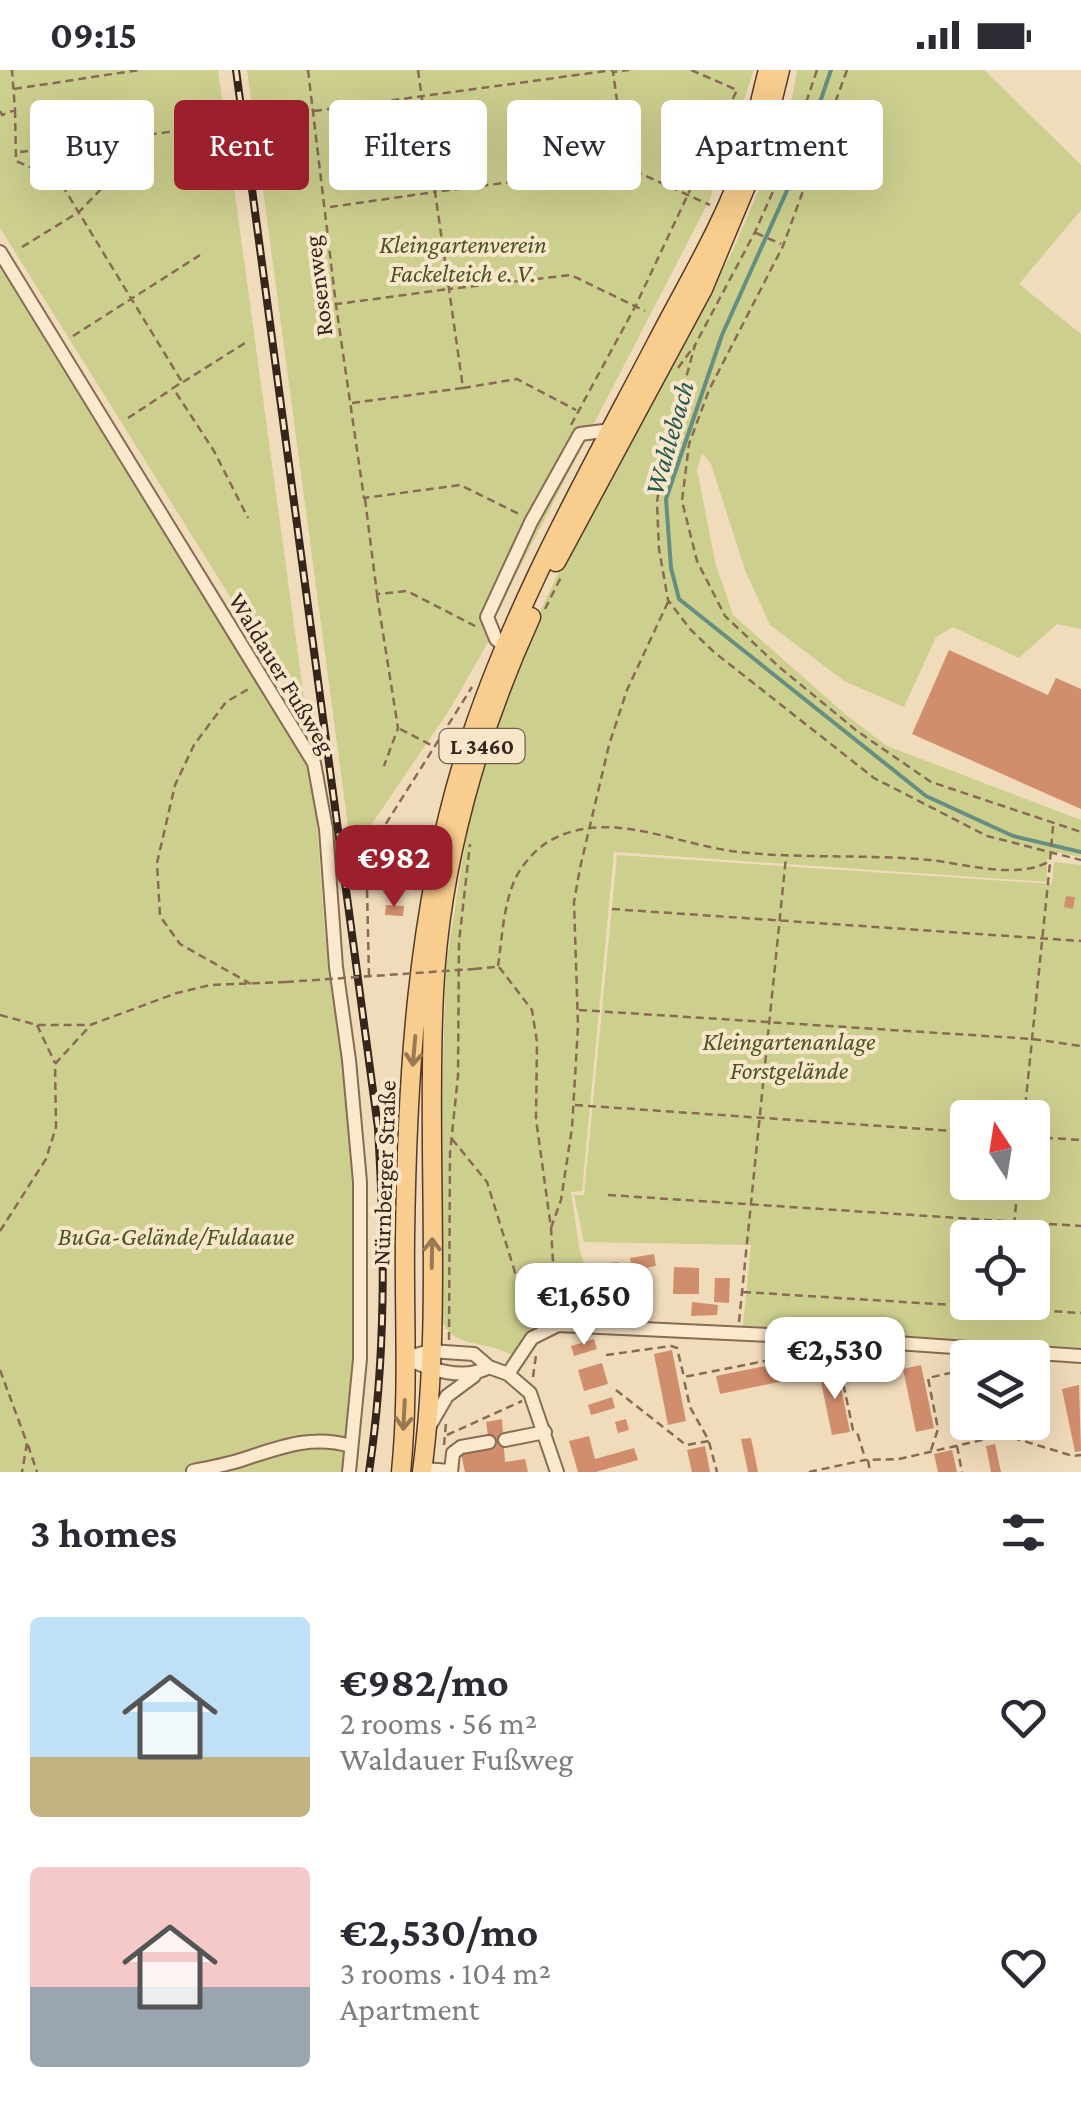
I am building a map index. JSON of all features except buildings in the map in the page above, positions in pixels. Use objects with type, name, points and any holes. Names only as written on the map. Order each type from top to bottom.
[{"type":"main road","name":"L 3460","points":[[504,646],[572,502],[713,234],[745,160],[768,70]]},
{"type":"main road","name":"L 3460","points":[[422,1470],[436,1357],[434,989],[444,895],[465,804],[489,722],[544,588],[716,258],[759,155],[780,70]]},
{"type":"main road","name":"Nürnberger Straße","points":[[406,1358],[408,1124],[426,926],[437,864],[466,754],[504,646]]},
{"type":"main road","name":"L 3460","points":[[400,1472],[406,1358]]},
{"type":"street","name":"Waldauer Fußweg","points":[[0,252],[314,763],[326,829],[336,967],[360,1182],[360,1359],[349,1472]]},
{"type":"street","points":[[504,646],[496,640],[487,617],[531,522],[580,434],[610,430]]},
{"type":"street","points":[[508,1374],[532,1338],[558,1325],[866,1340],[1081,1356]]},
{"type":"street","points":[[406,1358],[474,1354],[484,1370]]},
{"type":"street","points":[[436,1357],[508,1374],[530,1392],[557,1472]]},
{"type":"street","points":[[428,1429],[447,1396],[484,1370]]},
{"type":"street","points":[[506,1440],[545,1432]]},
{"type":"street","points":[[193,1471],[238,1462],[294,1442],[315,1440],[351,1446]]},
{"type":"street","points":[[422,1470],[451,1471],[453,1453],[462,1447],[490,1442]]},
{"type":"path","points":[[12,70],[16,161],[59,180],[182,382]]},
{"type":"path","points":[[14,89],[138,70]]},
{"type":"path","name":"Rosenweg","points":[[308,70],[336,305],[398,728],[384,766]]},
{"type":"path","points":[[418,70],[463,388]]},
{"type":"path","points":[[314,112],[629,70]]},
{"type":"path","points":[[580,434],[569,428],[636,305],[736,90],[691,70]]},
{"type":"path","points":[[672,378],[695,345],[757,233],[788,160],[817,70]]},
{"type":"path","points":[[847,70],[783,246],[709,390],[688,444],[682,501],[696,561],[725,616],[857,731],[931,782],[1081,832]]},
{"type":"path","points":[[613,71],[617,100]]},
{"type":"path","points":[[0,110],[2,114],[16,110]]},
{"type":"path","points":[[18,152],[174,131]]},
{"type":"path","points":[[641,174],[716,208]]},
{"type":"path","points":[[327,208],[507,183]]},
{"type":"path","points":[[22,247],[79,212],[100,190]]},
{"type":"path","points":[[757,233],[783,246]]},
{"type":"path","points":[[73,336],[200,255]]},
{"type":"path","points":[[336,305],[571,275],[646,312]]},
{"type":"path","points":[[128,418],[245,344]]},
{"type":"path","points":[[695,345],[661,469],[656,503],[668,600],[714,652],[874,778],[987,836],[1081,860]]},
{"type":"path","points":[[352,402],[517,378],[578,411]]},
{"type":"path","points":[[173,388],[214,451],[248,518]]},
{"type":"path","points":[[364,498],[460,485],[531,522]]},
{"type":"path","points":[[542,616],[564,570]]},
{"type":"path","points":[[377,594],[407,591],[480,628],[490,624]]},
{"type":"path","points":[[551,1228],[561,1200],[573,1105],[577,1010],[574,902],[609,745],[627,690],[668,600]]},
{"type":"path","points":[[252,984],[180,944],[160,916],[157,863],[174,785],[194,745],[226,702],[262,681]]},
{"type":"path","points":[[398,728],[434,746]]},
{"type":"path","points":[[1026,1100],[1054,825]]},
{"type":"path","points":[[558,1325],[551,1228],[536,1119],[537,1042],[532,1010],[498,966],[515,878],[536,850],[565,832],[592,826],[626,828],[735,852],[891,856],[1023,870],[1050,862]]},
{"type":"path","points":[[436,1357],[458,1076],[459,942],[471,841]]},
{"type":"path","points":[[369,976],[366,924],[371,854]]},
{"type":"path","points":[[738,1333],[786,856]]},
{"type":"path","points":[[612,908],[1081,940]]},
{"type":"path","points":[[0,1015],[37,1025],[90,1026],[176,992],[210,985],[498,966]]},
{"type":"path","points":[[577,1010],[1033,1039],[1081,1046]]},
{"type":"path","points":[[0,1232],[46,1159],[56,1127],[55,1064],[37,1025]]},
{"type":"path","points":[[55,1064],[90,1026]]},
{"type":"path","points":[[573,1105],[950,1131]]},
{"type":"path","points":[[1050,1137],[1081,1140]]},
{"type":"path","points":[[452,1140],[487,1182],[532,1338]]},
{"type":"path","points":[[608,1196],[985,1220]]},
{"type":"path","points":[[1050,1224],[1081,1226]]},
{"type":"path","points":[[742,1292],[950,1302]]},
{"type":"path","points":[[1050,1310],[1081,1313]]},
{"type":"path","points":[[840,1368],[853,1359],[866,1340]]},
{"type":"path","points":[[606,1355],[676,1348],[690,1406],[709,1441],[717,1472]]},
{"type":"path","points":[[684,1378],[780,1358],[814,1370],[837,1365],[853,1430],[870,1472]]},
{"type":"path","points":[[0,1370],[37,1472]]},
{"type":"path","points":[[930,1452],[938,1429],[928,1378],[950,1373]]},
{"type":"path","points":[[616,1390],[686,1445],[709,1441]]},
{"type":"path","points":[[809,1472],[867,1460],[899,1459],[1004,1435],[1081,1455]]},
{"type":"path","points":[[22,1472],[27,1444]]},
{"type":"path","points":[[957,1445],[962,1472]]},
{"type":"green space","points":[[0,70],[218,70],[222,100],[174,100],[174,190],[234,190],[307,720],[0,228]]},
{"type":"green space","name":"Kleingartenverein Fackelteich e. V.","points":[[247,70],[754,70],[744,100],[661,100],[661,190],[713,190],[710,199],[493,619],[486,634],[491,637],[450,709],[367,831],[348,826],[263,190],[309,190],[309,100],[251,100]]},
{"type":"green space","points":[[797,70],[984,70],[1081,165],[1081,210],[1019,284],[1081,334],[1081,629],[1057,624],[1019,658],[953,627],[936,637],[904,707],[844,681],[770,625],[745,570],[711,464],[702,453],[697,469],[715,562],[733,615],[887,746],[1081,820],[1081,857],[1056,852],[1047,860],[1047,882],[614,852],[582,1191],[571,1192],[579,1247],[600,1317],[573,1317],[541,1325],[510,1354],[460,1339],[445,1327],[441,1317],[439,1196],[446,965],[467,832],[489,742],[527,639],[566,557],[733,250],[759,190],[883,190],[883,100],[792,98]]},
{"type":"green space","name":"BuGa-Gelände/Fuldaaue","points":[[0,259],[313,771],[325,935],[352,1132],[353,1356],[341,1472],[0,1472]]},
{"type":"green space","name":"Kleingartenanlage Forstgelände","points":[[617,855],[1052,884],[1054,862],[1081,865],[1081,1349],[1050,1347],[1050,1340],[950,1340],[743,1326],[751,1245],[584,1242],[574,1195],[584,1195]]},
{"type":"waterway","name":"Wahlebach","points":[[831,70],[798,166],[722,335],[666,499],[671,568],[679,599],[926,796],[1013,836],[1081,852]]},
{"type":"railway","points":[[236,70],[378,1128],[382,1300],[379,1387],[369,1472]]}]
